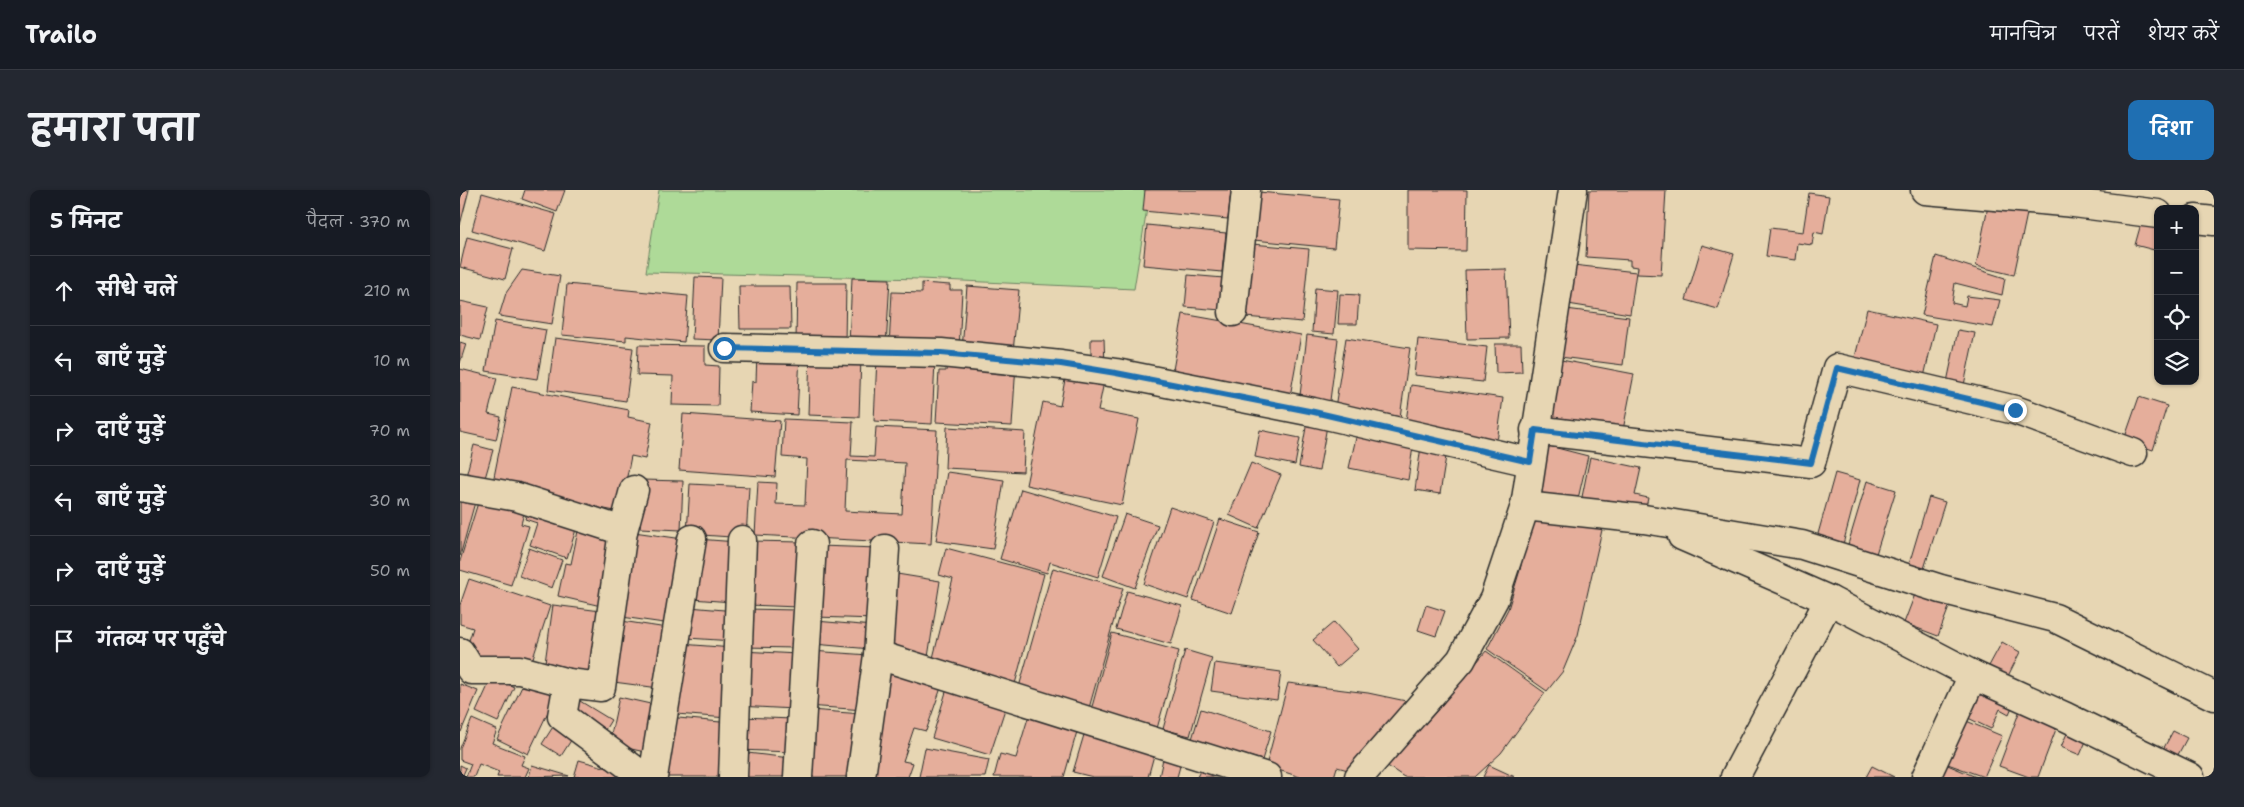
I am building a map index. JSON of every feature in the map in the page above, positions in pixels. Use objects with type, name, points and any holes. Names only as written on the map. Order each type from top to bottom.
[{"type":"street","points":[[1233,312],[1246,190]]},
{"type":"street","points":[[1369,774],[1461,660],[1494,599],[1525,506],[1530,462],[1573,190]]},
{"type":"street","points":[[1925,190],[2076,197],[2154,213]]},
{"type":"street","points":[[2199,220],[2214,222]]},
{"type":"street","points":[[724,348],[941,353],[1061,364],[1314,412],[1530,462]]},
{"type":"street","points":[[1535,430],[1811,463],[1837,368],[2015,410],[2133,453]]},
{"type":"street","points":[[460,487],[517,497],[623,532]]},
{"type":"street","points":[[460,652],[470,670],[520,670],[568,683],[601,688],[623,532],[634,490]]},
{"type":"street","points":[[1525,506],[1644,519],[1802,545],[1942,589],[2056,618],[2214,696]]},
{"type":"street","points":[[1644,519],[1829,600],[1973,675],[2066,717],[2190,777]]},
{"type":"street","points":[[653,777],[692,539]]},
{"type":"street","points":[[732,777],[742,540]]},
{"type":"street","points":[[798,777],[812,544]]},
{"type":"street","points":[[861,777],[878,655],[885,549]]},
{"type":"street","points":[[1735,777],[1829,600]]},
{"type":"street","points":[[878,655],[1267,777]]},
{"type":"street","points":[[1926,777],[1973,675]]},
{"type":"street","points":[[568,683],[562,716],[644,777]]},
{"type":"green space","points":[[659,190],[1150,190],[1134,289],[920,279],[646,272]]},
{"type":"building","points":[[460,190],[469,190],[460,225]]},
{"type":"building","points":[[525,190],[565,190],[557,212],[522,199]]},
{"type":"building","points":[[1145,190],[1231,190],[1228,219],[1143,211]]},
{"type":"building","points":[[1408,190],[1467,190],[1466,251],[1408,250]]},
{"type":"building","points":[[1589,190],[1666,190],[1661,275],[1637,274],[1638,267],[1630,266],[1630,260],[1586,257]]},
{"type":"building","points":[[1258,192],[1339,199],[1334,248],[1254,240]]},
{"type":"building","points":[[482,193],[556,214],[545,251],[472,230]]},
{"type":"building","points":[[1809,193],[1829,196],[1823,234],[1814,232],[1812,245],[1797,243],[1795,260],[1766,256],[1770,228],[1803,232]]},
{"type":"building","points":[[1989,201],[2028,209],[2014,275],[1976,266]]},
{"type":"building","points":[[2142,220],[2154,223],[2154,250],[2135,245]]},
{"type":"building","points":[[1147,225],[1226,233],[1222,272],[1143,265]]},
{"type":"building","points":[[467,237],[513,249],[505,279],[460,267]]},
{"type":"building","points":[[1252,244],[1309,249],[1302,322],[1245,317]]},
{"type":"building","points":[[1702,245],[1734,254],[1718,309],[1686,300]]},
{"type":"building","points":[[1936,256],[2005,278],[2002,295],[1955,283],[1952,303],[1965,306],[1967,296],[2000,300],[1993,327],[1922,315]]},
{"type":"building","points":[[1573,265],[1636,272],[1630,314],[1568,304]]},
{"type":"building","points":[[1506,269],[1509,338],[1467,339],[1465,270]]},
{"type":"building","points":[[522,270],[560,276],[552,324],[499,316],[506,293]]},
{"type":"building","points":[[1188,275],[1224,278],[1221,310],[1185,307]]},
{"type":"building","points":[[695,277],[721,278],[718,340],[692,339]]},
{"type":"building","points":[[852,278],[890,279],[886,347],[849,344]]},
{"type":"building","points":[[797,283],[846,283],[845,343],[796,341]]},
{"type":"building","points":[[922,283],[950,285],[950,290],[962,290],[959,350],[889,346],[892,292],[922,293]]},
{"type":"building","points":[[567,284],[688,296],[684,342],[626,336],[626,341],[562,335]]},
{"type":"building","points":[[739,286],[790,286],[791,329],[740,329]]},
{"type":"building","points":[[967,286],[1019,290],[1013,352],[962,350]]},
{"type":"building","points":[[1315,288],[1338,290],[1334,334],[1312,332]]},
{"type":"building","points":[[1340,294],[1359,295],[1357,324],[1338,324]]},
{"type":"building","points":[[460,301],[488,307],[480,340],[460,335]]},
{"type":"building","points":[[1566,309],[1629,317],[1623,365],[1560,357]]},
{"type":"building","points":[[1867,309],[1936,324],[1924,377],[1854,361]]},
{"type":"building","points":[[1183,314],[1301,335],[1289,402],[1171,381]]},
{"type":"building","points":[[495,321],[546,330],[537,379],[486,371]]},
{"type":"building","points":[[1958,330],[1975,333],[1964,385],[1947,382]]},
{"type":"building","points":[[1307,335],[1338,339],[1329,408],[1299,404]]},
{"type":"building","points":[[555,338],[633,348],[626,401],[548,390]]},
{"type":"building","points":[[1346,338],[1410,348],[1399,424],[1334,414]]},
{"type":"building","points":[[1091,339],[1104,339],[1105,367],[1091,367]]},
{"type":"building","points":[[1418,339],[1487,347],[1483,382],[1414,375]]},
{"type":"building","points":[[460,342],[466,344],[460,363]]},
{"type":"building","points":[[1495,344],[1521,344],[1522,372],[1496,373]]},
{"type":"building","points":[[638,345],[705,346],[705,365],[719,366],[718,406],[672,405],[673,376],[637,375]]},
{"type":"building","points":[[810,352],[861,357],[859,417],[808,415]]},
{"type":"building","points":[[757,353],[800,355],[797,415],[750,412],[752,381],[756,382]]},
{"type":"building","points":[[877,358],[935,361],[932,424],[874,421]]},
{"type":"building","points":[[1551,358],[1634,374],[1623,430],[1540,415]]},
{"type":"building","points":[[947,360],[1016,364],[1012,426],[936,422],[939,371],[946,371]]},
{"type":"building","points":[[460,369],[497,378],[488,414],[501,417],[496,440],[460,432]]},
{"type":"building","points":[[1067,369],[1105,377],[1098,411],[1139,419],[1122,505],[1026,485],[1043,402],[1060,406]]},
{"type":"building","points":[[1411,385],[1503,398],[1497,442],[1405,429]]},
{"type":"building","points":[[512,387],[629,410],[628,417],[652,422],[645,459],[631,456],[620,512],[492,487]]},
{"type":"building","points":[[2139,397],[2167,406],[2153,450],[2124,440]]},
{"type":"building","points":[[683,414],[780,421],[775,477],[679,470]]},
{"type":"building","points":[[1308,416],[1328,420],[1319,471],[1299,467]]},
{"type":"building","points":[[784,419],[853,422],[851,456],[874,457],[876,427],[937,430],[931,544],[755,535],[758,482],[777,483],[776,504],[805,505],[807,459],[782,457]],"holes":[[[847,460],[905,463],[902,514],[845,511]]]},
{"type":"building","points":[[947,427],[1025,432],[1023,472],[945,468]]},
{"type":"building","points":[[1358,429],[1414,440],[1408,480],[1349,468]]},
{"type":"building","points":[[1260,430],[1300,438],[1295,465],[1255,457]]},
{"type":"building","points":[[474,445],[493,450],[483,485],[465,480]]},
{"type":"building","points":[[1421,446],[1447,450],[1440,494],[1415,490]]},
{"type":"building","points":[[1549,446],[1588,456],[1577,503],[1538,495]]},
{"type":"building","points":[[1590,457],[1641,468],[1635,495],[1648,498],[1644,516],[1581,502]]},
{"type":"building","points":[[1251,463],[1281,475],[1258,528],[1229,515]]},
{"type":"building","points":[[947,472],[1004,480],[993,549],[936,541]]},
{"type":"building","points":[[1835,473],[1860,480],[1842,548],[1816,541]]},
{"type":"building","points":[[642,480],[683,481],[681,530],[640,528]]},
{"type":"building","points":[[1867,481],[1896,490],[1875,557],[1847,548]]},
{"type":"building","points":[[690,484],[749,487],[746,538],[687,534]]},
{"type":"building","points":[[1021,489],[1116,517],[1098,577],[1050,562],[1047,573],[1000,559]]},
{"type":"building","points":[[460,490],[477,495],[460,556]]},
{"type":"building","points":[[481,493],[526,506],[521,524],[529,526],[511,585],[460,570],[460,561]]},
{"type":"building","points":[[1929,497],[1945,502],[1922,575],[1907,571]]},
{"type":"building","points":[[530,504],[579,520],[567,558],[530,545],[537,523],[525,519]]},
{"type":"building","points":[[1170,507],[1214,522],[1188,599],[1144,584]]},
{"type":"building","points":[[1532,512],[1604,521],[1578,635],[1563,671],[1547,691],[1487,649],[1508,609],[1520,570]]},
{"type":"building","points":[[1125,514],[1158,525],[1135,588],[1103,576]]},
{"type":"building","points":[[1220,519],[1259,532],[1232,613],[1193,600]]},
{"type":"building","points":[[578,531],[617,539],[601,606],[558,596],[565,563],[571,564]]},
{"type":"building","points":[[634,532],[683,539],[671,624],[622,617]]},
{"type":"building","points":[[697,539],[737,542],[732,602],[692,599]]},
{"type":"building","points":[[750,541],[801,542],[798,607],[748,605]]},
{"type":"building","points":[[819,546],[878,548],[875,619],[816,617]]},
{"type":"building","points":[[529,548],[562,560],[552,588],[519,576]]},
{"type":"building","points":[[946,548],[1044,574],[1015,684],[932,662],[953,579],[939,575]]},
{"type":"building","points":[[1053,568],[1123,588],[1089,708],[1019,687]]},
{"type":"building","points":[[891,573],[940,581],[928,657],[879,650]]},
{"type":"building","points":[[469,579],[550,606],[530,667],[496,656],[489,679],[460,668],[473,628],[460,624],[460,605]]},
{"type":"building","points":[[1917,589],[1951,602],[1938,636],[1904,623]]},
{"type":"building","points":[[1127,591],[1182,606],[1171,644],[1116,629]]},
{"type":"building","points":[[553,605],[601,611],[591,684],[543,677]]},
{"type":"building","points":[[1426,605],[1445,611],[1436,636],[1418,630]]},
{"type":"building","points":[[689,607],[736,611],[734,641],[687,638]]},
{"type":"building","points":[[745,609],[797,610],[796,648],[744,647]]},
{"type":"building","points":[[615,620],[667,628],[659,688],[606,681]]},
{"type":"building","points":[[816,621],[873,626],[871,649],[814,644]]},
{"type":"building","points":[[1334,622],[1358,649],[1337,667],[1313,640]]},
{"type":"building","points":[[1112,633],[1179,651],[1156,732],[1090,714]]},
{"type":"building","points":[[2002,642],[2020,652],[2008,676],[1989,666]]},
{"type":"building","points":[[681,644],[733,648],[728,718],[676,714]]},
{"type":"building","points":[[1185,650],[1212,658],[1190,736],[1163,729]]},
{"type":"building","points":[[742,651],[797,654],[794,709],[738,706]]},
{"type":"building","points":[[811,651],[869,655],[865,710],[807,706]]},
{"type":"building","points":[[1486,651],[1545,693],[1501,753],[1475,777],[1404,777],[1386,765],[1435,713]]},
{"type":"building","points":[[881,663],[943,682],[926,731],[914,728],[903,761],[913,763],[908,777],[870,777]]},
{"type":"building","points":[[1215,663],[1281,672],[1277,700],[1211,691]]},
{"type":"building","points":[[492,677],[514,687],[498,722],[476,712]]},
{"type":"building","points":[[526,678],[557,693],[528,754],[497,739]]},
{"type":"building","points":[[949,682],[1008,700],[990,755],[932,738]]},
{"type":"building","points":[[1288,683],[1368,693],[1406,701],[1348,770],[1337,767],[1334,777],[1300,777],[1266,766]]},
{"type":"building","points":[[460,684],[478,691],[461,732],[460,732]]},
{"type":"building","points":[[1982,684],[2015,700],[2009,714],[2000,709],[1991,729],[1966,717]]},
{"type":"building","points":[[619,697],[655,705],[645,752],[609,744]]},
{"type":"building","points":[[575,698],[611,720],[600,738],[565,716]]},
{"type":"building","points":[[2023,702],[2061,716],[2038,777],[2029,777],[1999,766]]},
{"type":"building","points":[[1031,708],[1080,721],[1064,777],[994,777],[1000,754],[1016,758]]},
{"type":"building","points":[[1201,709],[1271,731],[1262,760],[1192,739]]},
{"type":"building","points":[[810,710],[862,714],[856,777],[803,777]]},
{"type":"building","points":[[668,717],[731,723],[726,777],[663,777]]},
{"type":"building","points":[[741,717],[793,719],[791,752],[739,750]]},
{"type":"building","points":[[472,719],[497,730],[492,743],[525,756],[521,765],[529,768],[525,777],[497,777],[499,772],[479,764],[474,777],[466,777],[471,764],[460,760],[460,748]]},
{"type":"building","points":[[558,719],[577,731],[561,756],[542,744]]},
{"type":"building","points":[[1964,720],[2002,736],[1984,777],[1945,763]]},
{"type":"building","points":[[2072,722],[2087,739],[2080,755],[2061,747]]},
{"type":"building","points":[[1086,728],[1156,748],[1148,777],[1093,777],[1073,772]]},
{"type":"building","points":[[2173,731],[2187,738],[2174,762],[2160,755]]},
{"type":"building","points":[[925,748],[989,760],[985,777],[919,777]]},
{"type":"building","points":[[739,752],[790,758],[788,777],[736,777]]},
{"type":"building","points":[[1164,754],[1182,759],[1177,777],[1159,777]]},
{"type":"building","points":[[579,760],[632,775],[631,777],[574,777]]},
{"type":"building","points":[[1205,761],[1237,777],[1197,777]]},
{"type":"building","points":[[1943,763],[1976,777],[1937,777]]},
{"type":"building","points":[[460,765],[466,768],[462,777],[460,777]]},
{"type":"building","points":[[532,765],[569,776],[529,777]]},
{"type":"building","points":[[1489,765],[1515,777],[1483,777]]},
{"type":"building","points":[[1872,766],[1894,777],[1866,777]]},
{"type":"route","points":[[724,348],[941,353],[1014,358],[1061,364],[1314,412],[1530,462],[1535,430],[1811,463],[1837,368],[2015,410]]}]
